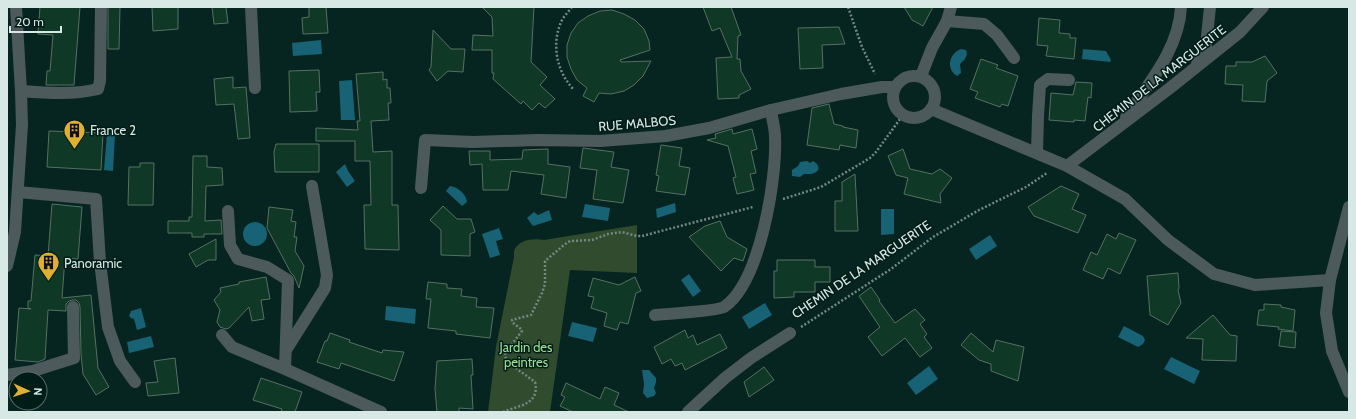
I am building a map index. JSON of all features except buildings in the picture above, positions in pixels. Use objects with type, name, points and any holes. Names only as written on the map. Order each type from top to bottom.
[{"type":"street","points":[[7,266],[15,232],[22,126],[21,91],[12,32],[16,7]]},
{"type":"street","points":[[21,91],[83,93],[98,89],[101,7]]},
{"type":"street","points":[[252,7],[255,88]]},
{"type":"street","points":[[921,76],[932,48],[947,20],[951,7]]},
{"type":"street","points":[[1120,126],[1168,56],[1180,20],[1181,7]]},
{"type":"street","points":[[1195,68],[1206,46],[1210,7]]},
{"type":"street","name":"CHEMIN DE LA MARGUERITE","points":[[1064,165],[1120,126],[1195,68],[1240,32],[1263,7]]},
{"type":"street","points":[[947,20],[984,24],[997,35],[1014,58]]},
{"type":"street","points":[[908,76],[921,76],[927,79],[934,90],[936,97],[931,110],[927,114],[915,119],[908,118],[894,106],[893,93],[898,82],[908,76]]},
{"type":"street","points":[[1036,153],[1040,85],[1048,79],[1070,80]]},
{"type":"street","name":"RUE MALBOS","points":[[421,188],[425,140],[473,142],[537,140],[600,141],[666,136],[709,128],[771,110],[841,94],[882,87],[895,87]]},
{"type":"street","points":[[655,315],[722,308],[737,295],[750,270],[764,228],[770,203],[774,169],[775,137],[771,110]]},
{"type":"street","points":[[931,110],[1064,165],[1125,199],[1168,240],[1214,274],[1255,285],[1330,280]]},
{"type":"street","points":[[286,350],[325,288],[327,275],[312,186]]},
{"type":"street","points":[[18,192],[96,199],[100,262],[108,327],[120,361],[135,382]]},
{"type":"street","points":[[1349,208],[1330,280],[1326,313],[1332,351],[1349,392]]},
{"type":"street","points":[[228,211],[230,245],[238,259],[266,267],[288,280],[285,369]]},
{"type":"street","points":[[7,375],[33,370],[74,358],[73,307]]},
{"type":"street","name":"CHEMIN DE LA MARGUERITE","points":[[688,412],[725,378],[751,358],[790,333]]},
{"type":"street","points":[[222,336],[232,347],[380,412]]},
{"type":"path","points":[[572,7],[563,18],[556,44],[557,58],[569,84],[574,90]]},
{"type":"path","points":[[848,7],[862,46],[876,74]]},
{"type":"path","points":[[503,412],[529,402],[536,394],[535,382],[506,361],[505,353],[522,332],[521,329],[512,322],[512,320],[531,314],[542,293],[545,284],[544,261],[564,245],[570,241],[592,240],[608,234],[622,232],[642,236],[770,203],[821,187],[870,158],[903,115]]},
{"type":"path","name":"CHEMIN DE LA MARGUERITE","points":[[790,333],[891,269],[933,237],[979,210],[1026,187],[1064,165]]},
{"type":"green space","name":"Jardin des peintres","points":[[637,225],[637,273],[570,270],[550,412],[488,412],[496,347],[516,247],[527,240],[544,240]]},
{"type":"water","points":[[321,40],[322,54],[293,56],[292,43]]},
{"type":"water","points":[[961,49],[966,50],[967,54],[965,59],[960,64],[961,73],[957,76],[951,69],[950,61],[954,54]]},
{"type":"water","points":[[1083,49],[1106,51],[1111,60],[1110,62],[1082,59]]},
{"type":"water","points":[[352,80],[355,120],[341,120],[339,81]]},
{"type":"water","points":[[107,133],[115,134],[113,171],[104,170]]},
{"type":"water","points":[[807,161],[810,163],[813,161],[816,163],[818,171],[811,174],[804,174],[800,177],[792,176],[792,170],[798,166],[800,162]]},
{"type":"water","points":[[345,164],[355,181],[347,187],[336,172]]},
{"type":"water","points":[[450,186],[461,191],[467,202],[462,206],[446,191]]},
{"type":"water","points":[[675,203],[676,212],[657,218],[656,209]]},
{"type":"water","points":[[585,204],[610,208],[608,221],[582,217]]},
{"type":"water","points":[[881,209],[894,209],[894,234],[881,235]]},
{"type":"water","points":[[549,210],[552,220],[533,226],[527,218],[534,212],[538,215]]},
{"type":"water","points":[[255,222],[264,225],[267,234],[264,243],[255,246],[246,243],[243,234],[246,225]]},
{"type":"water","points":[[499,228],[503,239],[496,241],[500,255],[490,258],[482,234]]},
{"type":"water","points":[[990,235],[997,246],[976,260],[969,249]]},
{"type":"water","points":[[689,274],[701,291],[693,297],[681,280]]},
{"type":"water","points":[[765,303],[772,315],[749,329],[742,317]]},
{"type":"water","points":[[386,306],[416,309],[415,324],[385,320]]},
{"type":"water","points":[[141,308],[146,327],[137,330],[134,319],[129,316],[131,311]]},
{"type":"water","points":[[572,322],[597,328],[593,342],[568,336]]},
{"type":"water","points":[[1124,326],[1143,336],[1145,340],[1143,344],[1138,347],[1118,337]]},
{"type":"water","points":[[151,336],[154,347],[129,353],[127,342]]},
{"type":"water","points":[[1171,357],[1200,371],[1194,384],[1164,369]]},
{"type":"water","points":[[929,366],[938,379],[916,395],[907,383]]},
{"type":"water","points":[[642,370],[649,370],[656,378],[654,388],[656,393],[654,396],[647,398],[643,393],[644,384]]},
{"type":"place","name":"France 2","points":[[75,150]]},
{"type":"place","name":"Panoramic","points":[[48,282]]}]
